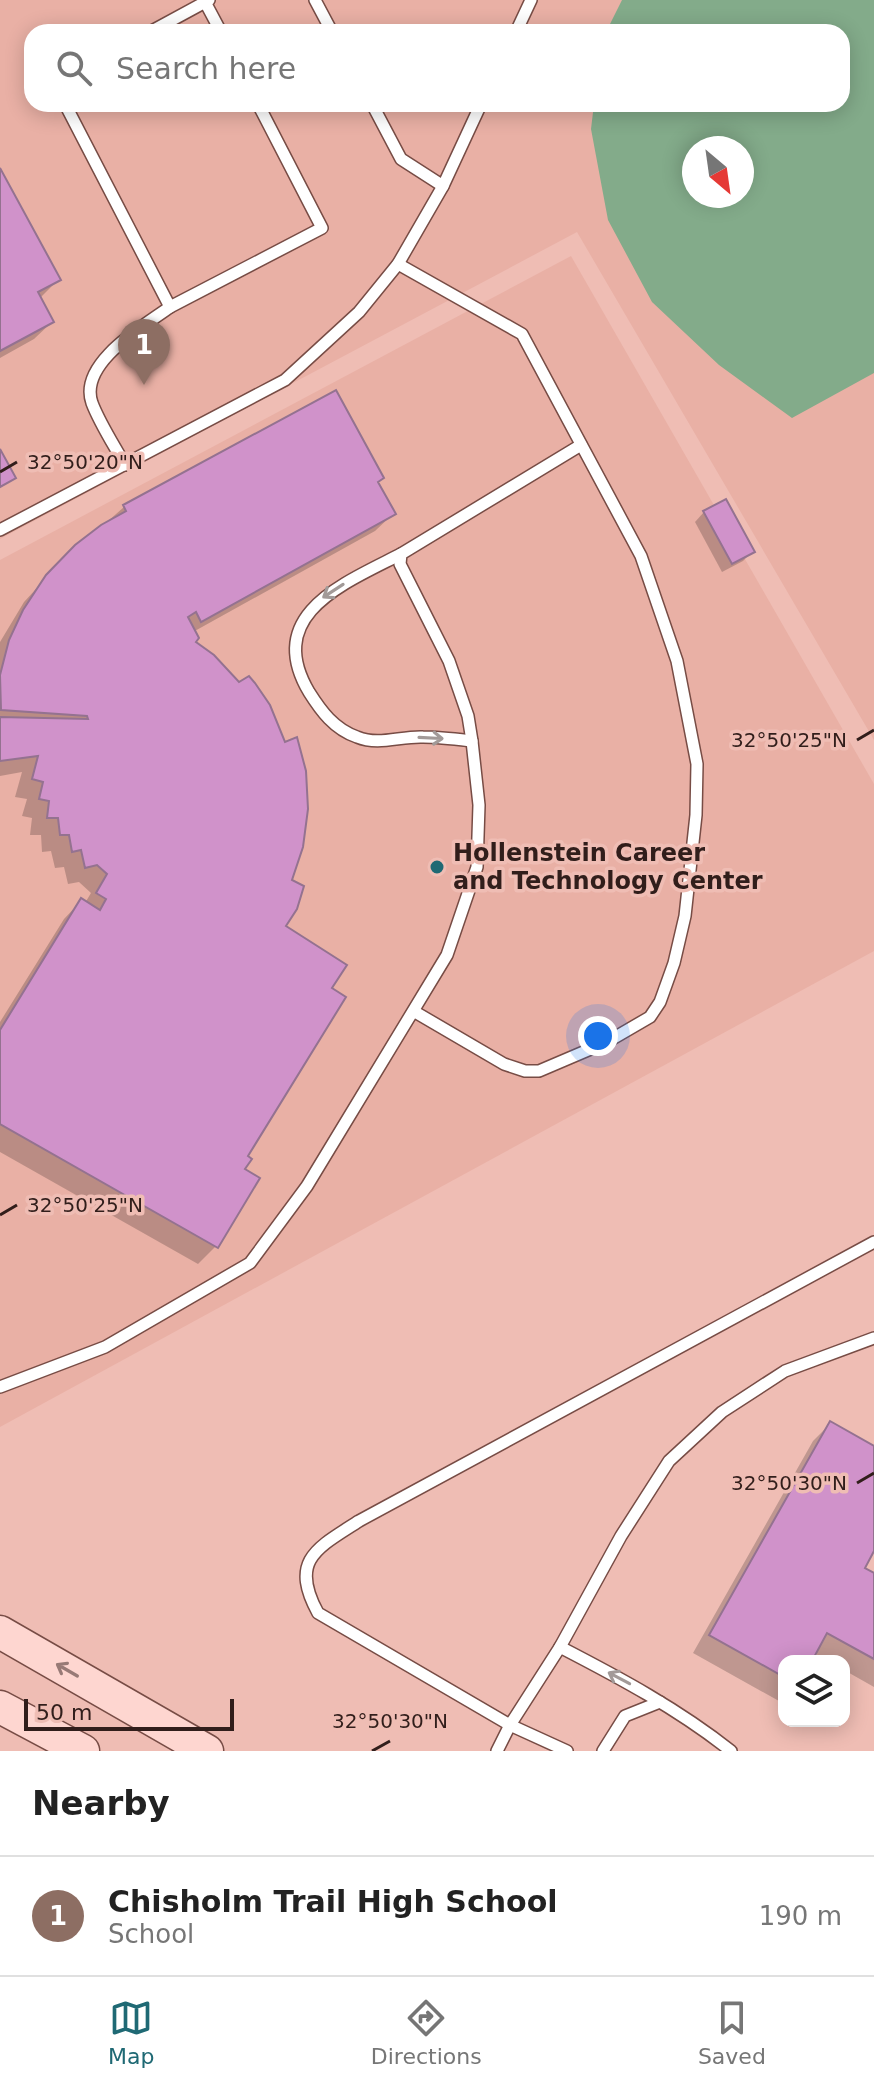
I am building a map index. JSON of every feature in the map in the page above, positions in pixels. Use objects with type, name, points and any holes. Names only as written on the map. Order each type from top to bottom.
[{"type":"main road","points":[[0,1632],[207,1751]]},
{"type":"main road","points":[[0,1707],[83,1751]]},
{"type":"lane","points":[[315,0],[328,24]]},
{"type":"lane","points":[[520,24],[531,0]]},
{"type":"lane","points":[[165,24],[207,1],[217,24]]},
{"type":"lane","points":[[69,112],[170,307]]},
{"type":"lane","points":[[125,465],[91,401],[91,385],[103,359],[117,345],[170,307],[322,228],[262,112]]},
{"type":"lane","points":[[376,112],[401,159],[443,186]]},
{"type":"lane","points":[[0,530],[285,380],[359,312],[398,264],[443,186],[477,112]]},
{"type":"lane","points":[[398,264],[522,334],[641,556],[677,661],[697,764],[696,815],[685,916],[674,963],[660,1002],[650,1017],[607,1042],[539,1071],[525,1071],[504,1064],[415,1012]]},
{"type":"lane","points":[[472,741],[420,737],[382,741],[359,738],[330,721],[318,707],[297,665],[296,647],[300,628],[310,610],[325,595],[401,554],[581,445]]},
{"type":"lane","points":[[0,1387],[105,1347],[250,1263],[307,1186],[447,955],[477,867],[479,805],[472,741],[461,689],[400,564],[401,554]]},
{"type":"lane","points":[[567,1751],[510,1725],[318,1613],[304,1580],[308,1563],[324,1544],[359,1521],[874,1242]]},
{"type":"lane","points":[[497,1751],[560,1647],[621,1536],[669,1461],[722,1412],[785,1371],[874,1338]]},
{"type":"lane","points":[[560,1647],[660,1702],[731,1751]]},
{"type":"lane","points":[[603,1751],[625,1716],[660,1702]]},
{"type":"shaded area","points":[[0,0],[874,0],[874,740],[577,232],[0,539]]},
{"type":"shaded area","name":"Hollenstein Career and Technology Center","points":[[571,256],[874,784],[874,951],[0,1427],[0,560]]},
{"type":"green space","points":[[622,0],[874,0],[874,373],[792,418],[719,365],[652,302],[608,220],[591,129],[593,112],[850,112],[850,24],[610,24]]},
{"type":"building","points":[[0,168],[61,280],[38,292],[54,322],[0,351]]},
{"type":"building","points":[[336,390],[384,478],[378,482],[396,514],[201,622],[196,612],[188,617],[199,638],[196,642],[214,655],[239,682],[249,676],[255,683],[270,705],[285,742],[297,737],[306,771],[308,809],[303,847],[292,880],[304,886],[297,909],[286,926],[347,965],[332,988],[346,997],[248,1156],[252,1159],[245,1169],[260,1178],[218,1248],[0,1124],[0,1030],[81,898],[100,910],[106,899],[96,893],[107,874],[97,865],[85,868],[81,850],[72,852],[69,835],[60,835],[58,818],[47,818],[49,801],[39,799],[43,782],[32,779],[38,756],[0,761],[0,717],[88,719],[87,716],[1,710],[0,675],[9,640],[23,610],[46,575],[75,545],[126,511],[123,505]]},
{"type":"building","points":[[0,449],[16,478],[0,487]]},
{"type":"building","points":[[726,499],[755,552],[732,564],[703,511]]},
{"type":"building","points":[[830,1421],[874,1446],[874,1551],[865,1568],[874,1573],[874,1659],[827,1633],[815,1655],[778,1655],[778,1674],[709,1635]]},
{"type":"place","name":"Chisholm Trail High School","points":[[144,385]]},
{"type":"place","name":"Hollenstein Career and Technology Center","points":[[437,867]]}]
